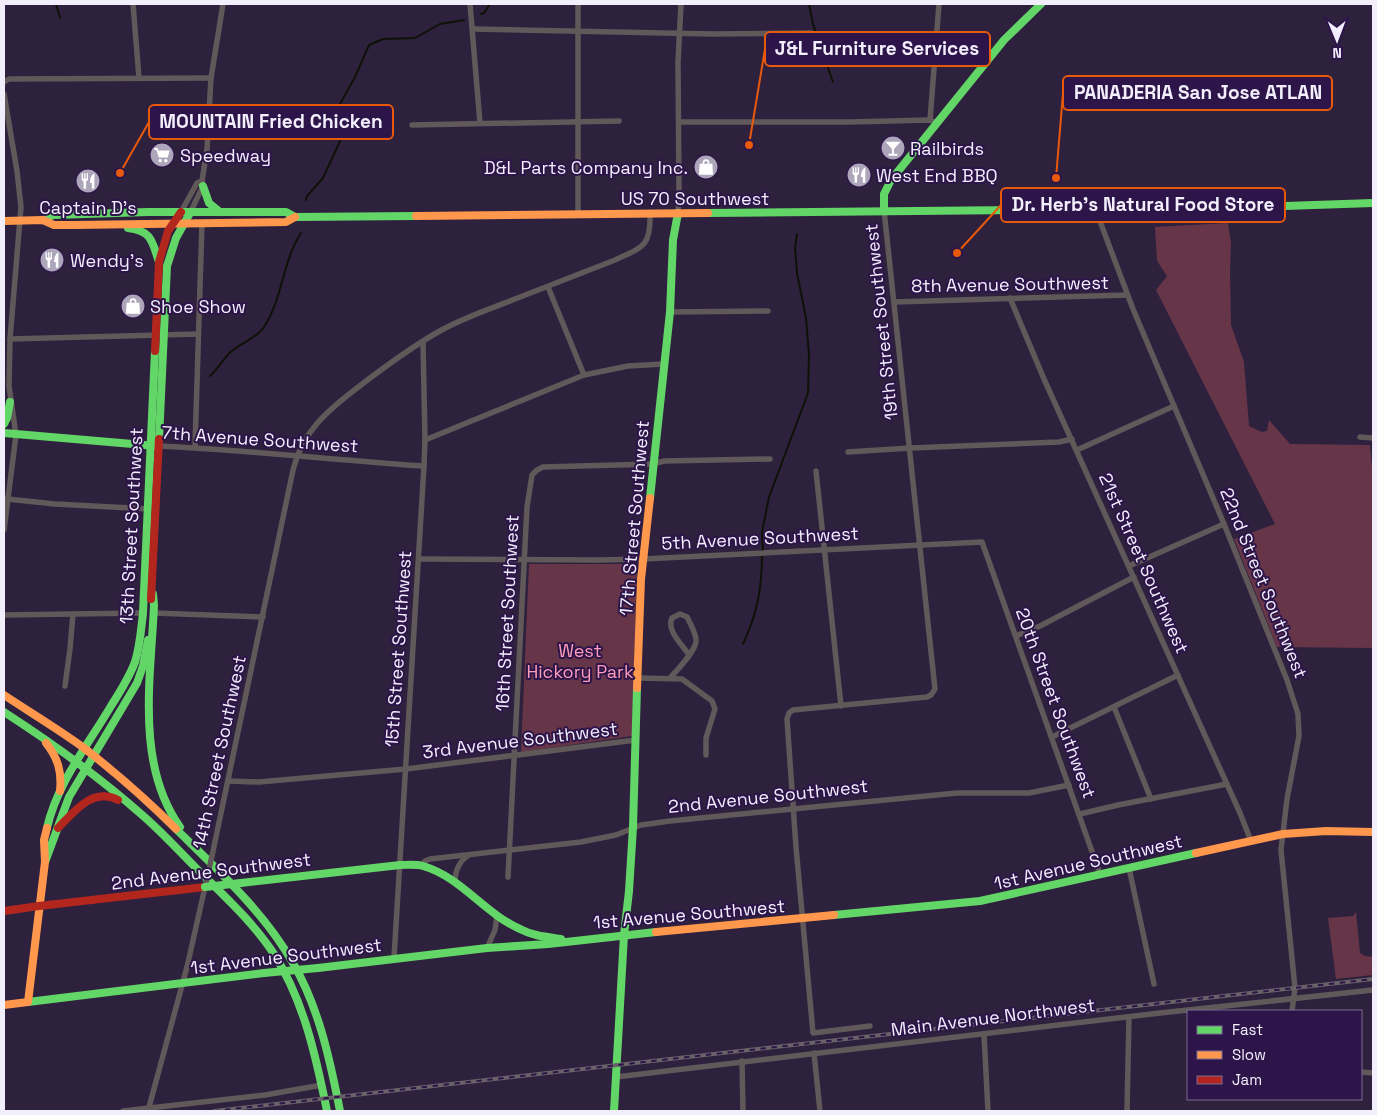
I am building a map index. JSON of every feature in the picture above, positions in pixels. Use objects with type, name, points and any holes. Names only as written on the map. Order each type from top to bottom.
[{"type":"main road","name":"19th Street Southwest","points":[[884,210],[884,194],[891,180],[933,122],[1004,40],[1041,4]]},
{"type":"main road","points":[[203,183],[209,203],[220,212]]},
{"type":"main road","name":"US 70 Southwest","points":[[43,220],[54,225],[286,222],[296,217],[1225,208],[1373,203]]},
{"type":"main road","name":"US 70 Southwest","points":[[4,221],[43,220],[53,215],[181,212],[286,212],[296,217]]},
{"type":"main road","name":"13th Street Southwest","points":[[45,862],[43,852],[53,806],[76,761],[85,750],[130,673],[138,652],[143,613],[159,262],[165,239],[181,212]]},
{"type":"main road","name":"13th Street Southwest","points":[[28,1002],[45,862],[69,797],[131,695],[143,666],[148,646],[169,257],[176,235],[190,213]]},
{"type":"main road","name":"17th Street Southwest","points":[[614,1111],[624,935],[633,827],[643,559],[670,312],[674,240],[678,213]]},
{"type":"main road","points":[[81,224],[91,228],[141,230],[151,237],[159,262]]},
{"type":"main road","points":[[4,424],[10,402]]},
{"type":"main road","name":"7th Avenue Southwest","points":[[4,433],[159,446]]},
{"type":"main road","points":[[152,594],[154,613],[150,713],[154,766],[166,805],[188,841]]},
{"type":"main road","points":[[4,695],[94,756],[143,798],[255,908],[268,924],[286,950],[302,980],[315,1012],[330,1063],[340,1111]]},
{"type":"main road","points":[[4,712],[86,768],[141,814],[239,910],[274,954],[289,982],[302,1014],[322,1085],[327,1111]]},
{"type":"main road","points":[[37,733],[51,749],[59,763],[62,777],[60,792]]},
{"type":"main road","points":[[58,828],[89,799],[96,795],[112,796],[141,814]]},
{"type":"main road","name":"1st Avenue Southwest","points":[[4,1005],[487,948],[531,946],[583,939],[980,901],[1283,834],[1326,831],[1373,832]]},
{"type":"main road","name":"2nd Avenue Southwest","points":[[4,912],[39,906],[400,865],[422,866],[445,876],[508,924],[530,934],[554,939],[583,939]]},
{"type":"street","points":[[133,4],[139,78]]},
{"type":"street","name":"13th Street Southwest","points":[[190,213],[203,183],[211,78],[223,4]]},
{"type":"street","points":[[470,4],[480,123]]},
{"type":"street","points":[[578,4],[578,214]]},
{"type":"street","name":"17th Street Southwest","points":[[678,213],[679,32],[681,4]]},
{"type":"street","points":[[679,122],[933,122],[934,52],[939,4]]},
{"type":"street","points":[[473,29],[811,33]]},
{"type":"street","points":[[4,82],[9,79],[211,78]]},
{"type":"street","points":[[4,94],[21,208],[10,339],[10,402],[16,434],[4,530]]},
{"type":"street","points":[[412,124],[619,121]]},
{"type":"street","name":"13th Street Southwest","points":[[181,212],[197,183],[203,183]]},
{"type":"street","name":"22nd Street Southwest","points":[[1095,208],[1127,295],[1224,524],[1287,680],[1298,714],[1299,736],[1287,799],[1282,864],[1294,988],[1292,1010]]},
{"type":"street","name":"19th Street Southwest","points":[[841,706],[927,697],[935,689],[884,210]]},
{"type":"street","name":"14th Street Southwest","points":[[148,1109],[187,966],[205,887],[297,455],[307,436],[333,407],[392,362],[439,331],[639,249],[650,234],[650,213]]},
{"type":"street","points":[[195,447],[202,223]]},
{"type":"street","points":[[548,287],[584,375]]},
{"type":"street","name":"8th Avenue Southwest","points":[[894,302],[1010,298],[1096,298],[1127,295]]},
{"type":"street","name":"21st Street Southwest","points":[[1010,298],[1251,840]]},
{"type":"street","points":[[670,312],[768,311]]},
{"type":"street","points":[[10,339],[198,334]]},
{"type":"street","name":"15th Street Southwest","points":[[394,958],[424,466],[423,342]]},
{"type":"street","points":[[425,440],[584,375],[628,366],[664,364]]},
{"type":"street","points":[[1077,450],[1174,406]]},
{"type":"street","points":[[1360,437],[1373,438]]},
{"type":"street","points":[[848,452],[1059,442],[1072,439]]},
{"type":"street","name":"7th Avenue Southwest","points":[[159,446],[195,447],[424,466]]},
{"type":"street","points":[[653,464],[664,461],[770,459]]},
{"type":"street","name":"16th Street Southwest","points":[[508,877],[524,559],[530,480],[534,472],[542,467],[653,464]]},
{"type":"street","points":[[816,471],[841,706],[793,710],[789,713],[787,719],[813,1033],[870,1026]]},
{"type":"street","points":[[7,499],[156,510]]},
{"type":"street","points":[[1129,566],[1224,524]]},
{"type":"street","name":"5th Avenue Southwest","points":[[419,559],[643,559],[982,542]]},
{"type":"street","name":"20th Street Southwest","points":[[982,542],[1100,874]]},
{"type":"street","points":[[1016,636],[1040,626],[1134,578]]},
{"type":"street","points":[[4,614],[143,613]]},
{"type":"street","points":[[154,613],[262,617]]},
{"type":"street","points":[[64,686],[73,614]]},
{"type":"street","points":[[670,678],[689,655],[695,647],[696,638],[687,617],[680,614],[672,618],[670,623],[679,644],[689,655]]},
{"type":"street","points":[[1052,737],[1178,675]]},
{"type":"street","points":[[638,678],[682,679],[712,701],[714,714],[706,738],[706,756]]},
{"type":"street","points":[[1114,707],[1151,799]]},
{"type":"street","name":"3rd Avenue Southwest","points":[[228,781],[259,782],[406,769],[636,740]]},
{"type":"street","points":[[1080,814],[1227,784]]},
{"type":"street","name":"2nd Avenue Southwest","points":[[422,866],[425,861],[430,859],[598,839],[616,835],[633,827],[670,820],[957,793],[1029,793],[1069,786]]},
{"type":"street","points":[[455,883],[460,863],[465,857],[473,853]]},
{"type":"street","points":[[1129,868],[1154,984]]},
{"type":"street","points":[[487,948],[495,930],[497,916]]},
{"type":"street","name":"Main Avenue Northwest","points":[[1190,1010],[1373,990]]},
{"type":"street","name":"Main Avenue Northwest","points":[[616,1077],[1187,1010]]},
{"type":"street","points":[[1127,1111],[1129,1017]]},
{"type":"street","points":[[984,1034],[988,1111]]},
{"type":"street","points":[[814,1053],[820,1111]]},
{"type":"street","points":[[742,1061],[744,1111]]},
{"type":"street","points":[[122,1111],[265,1095],[322,1085]]},
{"type":"green space","points":[[1228,223],[1231,243],[1231,325],[1244,362],[1249,426],[1262,432],[1267,431],[1269,420],[1290,444],[1370,445],[1373,479],[1373,648],[1277,647],[1234,539],[1275,524],[1156,290],[1167,276],[1157,261],[1155,227]]},
{"type":"green space","name":"West Hickory Park","points":[[529,564],[637,564],[632,736],[521,752]]},
{"type":"green space","points":[[1356,912],[1360,953],[1373,957],[1373,975],[1336,979],[1328,918],[1353,916]]},
{"type":"waterway","points":[[56,4],[60,18]]},
{"type":"waterway","points":[[481,14],[484,13],[490,4]]},
{"type":"waterway","points":[[809,4],[813,24],[833,82]]},
{"type":"waterway","points":[[306,200],[307,196],[323,178],[347,126],[335,118],[369,45],[383,39],[415,38],[440,24],[464,20]]},
{"type":"waterway","points":[[210,376],[230,353],[258,334],[264,327],[275,304],[290,256],[301,233]]},
{"type":"waterway","points":[[763,551],[762,532],[769,497],[808,393],[809,355],[806,318],[797,273],[795,248],[797,234]]},
{"type":"waterway","points":[[743,644],[758,601],[762,555]]},
{"type":"railway","points":[[214,1111],[1373,979]]},
{"type":"traffic: fast","points":[[884,210],[884,194],[891,180],[1004,40],[1041,4]]},
{"type":"traffic: fast","points":[[203,186],[209,203],[220,212]]},
{"type":"traffic: fast","points":[[708,213],[1225,208],[1373,203]]},
{"type":"traffic: fast","points":[[43,220],[53,215],[148,212],[286,212],[295,217],[416,216]]},
{"type":"traffic: fast","points":[[159,439],[167,266],[176,238],[190,213]]},
{"type":"traffic: fast","points":[[650,498],[670,312],[673,240],[678,213]]},
{"type":"traffic: fast","points":[[128,228],[136,229],[150,238],[159,262]]},
{"type":"traffic: fast","points":[[47,828],[58,795],[74,765],[124,685],[135,662],[138,650],[143,613],[155,351]]},
{"type":"traffic: fast","points":[[4,424],[10,402]]},
{"type":"traffic: fast","points":[[4,433],[156,446]]},
{"type":"traffic: fast","points":[[153,594],[149,690],[151,748],[157,776],[166,802],[180,827]]},
{"type":"traffic: fast","points":[[45,862],[69,797],[137,683],[143,666],[148,640]]},
{"type":"traffic: fast","points":[[614,1111],[624,935],[633,827],[637,688]]},
{"type":"traffic: fast","points":[[4,712],[74,760],[141,814],[248,920],[266,942],[284,972],[301,1010],[308,1030],[327,1111]]},
{"type":"traffic: fast","points":[[176,829],[224,876],[254,909],[293,963],[317,1016],[328,1054],[340,1111]]},
{"type":"traffic: fast","points":[[834,915],[980,901],[1196,853]]},
{"type":"traffic: fast","points":[[241,883],[400,865],[420,865],[449,878],[495,914],[520,929],[535,935],[561,939]]},
{"type":"traffic: fast","points":[[205,887],[241,883]]},
{"type":"traffic: fast","points":[[318,968],[487,948],[548,944],[656,932]]},
{"type":"traffic: fast","points":[[264,973],[318,968]]},
{"type":"traffic: fast","points":[[28,1002],[264,973]]},
{"type":"traffic: slow","points":[[416,216],[708,213]]},
{"type":"traffic: slow","points":[[4,221],[43,220],[54,225],[74,225],[286,222],[295,217]]},
{"type":"traffic: slow","points":[[637,688],[641,579],[650,498]]},
{"type":"traffic: slow","points":[[4,695],[84,748],[131,787],[176,829]]},
{"type":"traffic: slow","points":[[46,743],[54,754],[58,766],[60,791]]},
{"type":"traffic: slow","points":[[4,1005],[28,1002],[45,862],[44,840],[47,828]]},
{"type":"traffic: slow","points":[[1196,853],[1283,834],[1326,831],[1373,832]]},
{"type":"traffic: slow","points":[[656,932],[834,915]]},
{"type":"traffic: jam","points":[[155,351],[159,262],[168,231],[181,212]]},
{"type":"traffic: jam","points":[[151,599],[159,439]]},
{"type":"traffic: jam","points":[[58,828],[78,808],[92,799],[100,796],[118,800]]},
{"type":"traffic: jam","points":[[39,906],[205,887]]},
{"type":"traffic: jam","points":[[4,911],[39,906]]},
{"type":"place","name":"J&L Furniture Services","points":[[749,145]]},
{"type":"place","name":"Railbirds","points":[[893,148]]},
{"type":"place","name":"Speedway","points":[[162,155]]},
{"type":"place","name":"D&L Parts Company Inc.","points":[[706,167]]},
{"type":"place","name":"MOUNTAIN Fried Chicken","points":[[120,173]]},
{"type":"place","name":"West End BBQ","points":[[859,175]]},
{"type":"place","name":"PANADERIA San Jose ATLAN","points":[[1056,178]]},
{"type":"place","name":"Captain D's","points":[[88,181]]},
{"type":"place","name":"Dr. Herb's Natural Food Store","points":[[957,253]]},
{"type":"place","name":"Wendy's","points":[[52,260]]},
{"type":"place","name":"Shoe Show","points":[[133,306]]}]
